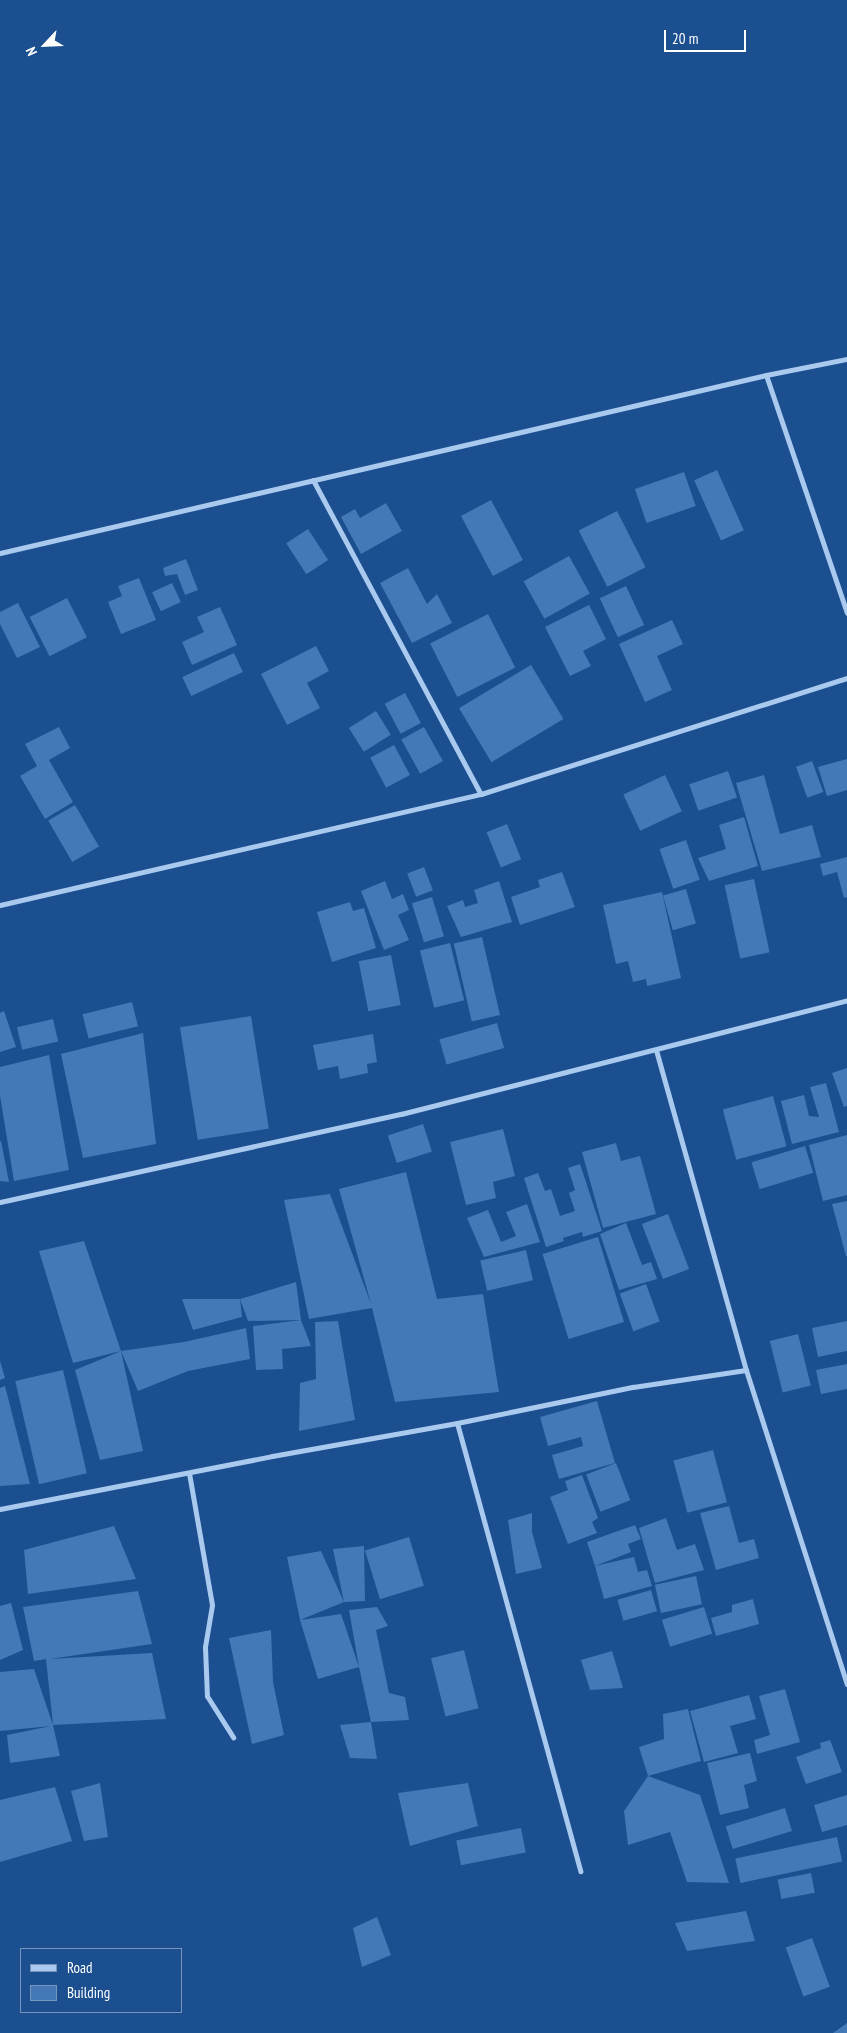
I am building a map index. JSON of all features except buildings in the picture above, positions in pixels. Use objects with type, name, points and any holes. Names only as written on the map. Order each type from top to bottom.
[{"type":"street","points":[[0,553],[766,375],[847,359]]},
{"type":"street","points":[[766,375],[847,612]]},
{"type":"street","points":[[313,480],[481,794]]},
{"type":"street","points":[[0,905],[481,794],[847,678]]},
{"type":"street","points":[[0,1202],[401,1114],[847,1000]]},
{"type":"street","points":[[656,1050],[746,1370],[847,1684]]},
{"type":"street","points":[[0,1509],[272,1456],[457,1423],[633,1387],[746,1370]]},
{"type":"street","points":[[457,1423],[580,1871]]},
{"type":"street","points":[[189,1473],[212,1605],[205,1647],[206,1696],[233,1737]]}]
